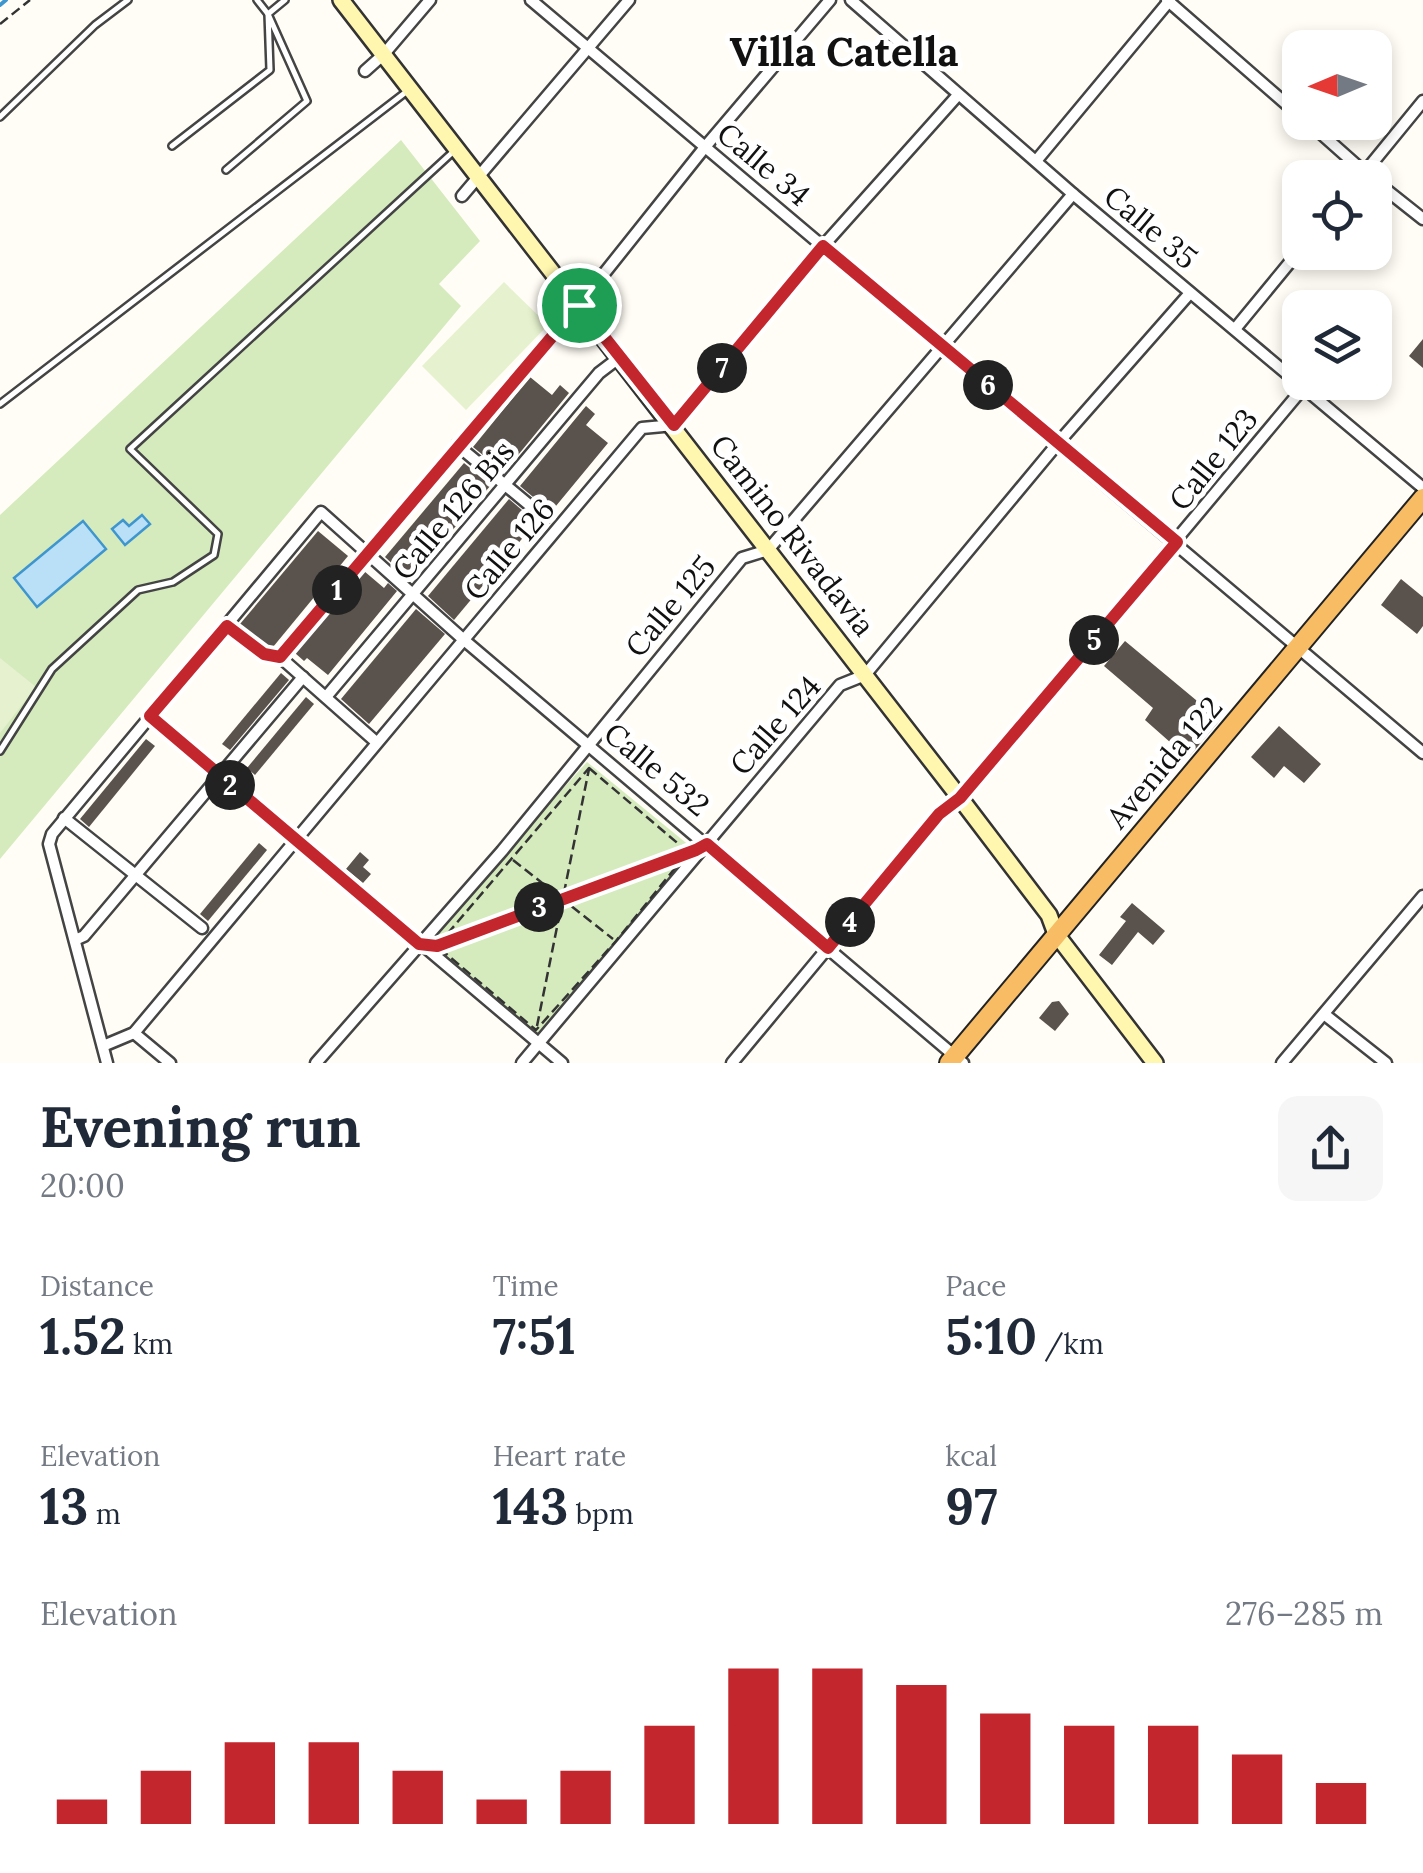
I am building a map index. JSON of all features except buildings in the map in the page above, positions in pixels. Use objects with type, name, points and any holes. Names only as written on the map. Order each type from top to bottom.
[{"type":"highway","name":"Avenida 122","points":[[956,1061],[1056,934],[1423,498]]},
{"type":"main road","name":"Camino Rivadavia","points":[[341,0],[960,798],[1154,1063]]},
{"type":"street","points":[[365,70],[384,54],[430,0]]},
{"type":"street","name":"Calle 34","points":[[531,0],[1423,753]]},
{"type":"street","points":[[462,196],[629,0]]},
{"type":"street","points":[[280,657],[579,305],[830,0]]},
{"type":"street","name":"Calle 35","points":[[852,0],[1073,194],[1282,368]]},
{"type":"street","points":[[1036,161],[1168,0],[1282,100]]},
{"type":"street","name":"Calle 126","points":[[102,1046],[134,1033],[375,741],[642,428],[674,425],[823,246],[958,95]]},
{"type":"street","points":[[1380,160],[1423,102]]},
{"type":"street","points":[[1328,140],[1349,160]]},
{"type":"street","name":"Calle 125","points":[[316,1063],[419,944],[506,855],[588,743],[742,558],[768,550],[1073,194]]},
{"type":"street","points":[[1392,196],[1423,220]]},
{"type":"street","points":[[1235,328],[1283,270]]},
{"type":"street","name":"Calle 124","points":[[522,1063],[619,943],[840,686],[865,675],[1190,292]]},
{"type":"street","name":"Calle 126 Bis","points":[[326,697],[599,373],[620,357]]},
{"type":"street","name":"Calle 123","points":[[732,1063],[1293,400]]},
{"type":"street","name":"Calle 35","points":[[1319,400],[1423,488]]},
{"type":"street","points":[[457,446],[545,518]]},
{"type":"street","name":"Calle 532","points":[[227,626],[320,512],[956,1061]]},
{"type":"street","points":[[107,1063],[50,844],[64,818],[227,626],[264,654],[280,657],[375,741]]},
{"type":"street","points":[[74,940],[84,936],[303,677]]},
{"type":"street","points":[[150,716],[562,1063]]},
{"type":"street","points":[[64,818],[202,928]]},
{"type":"street","points":[[1282,1063],[1423,896]]},
{"type":"street","points":[[1324,1014],[1386,1063]]},
{"type":"street","points":[[134,1033],[170,1063]]},
{"type":"lane","points":[[0,117],[95,25],[128,0]]},
{"type":"lane","points":[[226,170],[308,101],[268,14],[257,0]]},
{"type":"lane","points":[[268,14],[286,0]]},
{"type":"lane","points":[[172,146],[270,70],[268,14]]},
{"type":"lane","points":[[0,404],[411,89]]},
{"type":"lane","points":[[0,751],[52,669],[138,590],[173,582],[214,554],[218,534],[130,449],[457,148]]},
{"type":"path","points":[[0,24],[30,0]]},
{"type":"path","points":[[538,1043],[536,1030],[560,899],[589,768],[588,743]]},
{"type":"path","points":[[589,768],[688,852]]},
{"type":"path","points":[[437,946],[506,855],[589,768]]},
{"type":"path","points":[[437,946],[707,844]]},
{"type":"path","points":[[536,1030],[619,943],[688,852]]},
{"type":"path","points":[[506,855],[619,943]]},
{"type":"path","points":[[437,946],[536,1030]]},
{"type":"green space","points":[[401,140],[480,241],[439,284],[461,306],[0,859],[0,515]]},
{"type":"green space","points":[[504,282],[548,325],[466,410],[422,366]]},
{"type":"green space","points":[[0,658],[36,687],[0,733]]},
{"type":"green space","points":[[587,762],[696,851],[538,1038],[422,944]]},
{"type":"water","points":[[142,515],[150,524],[125,545],[112,529],[123,520],[129,526]]},
{"type":"water","points":[[83,521],[106,549],[37,607],[14,578]]},
{"type":"waterway","points":[[0,5],[6,0]]},
{"type":"district","name":"Villa Catella","points":[[844,51]]},
{"type":"route","points":[[823,246],[1177,542],[960,798],[939,814],[828,948],[707,844],[437,946],[419,944],[150,716],[227,626],[264,654],[280,657],[579,305],[674,425],[823,246]]}]
